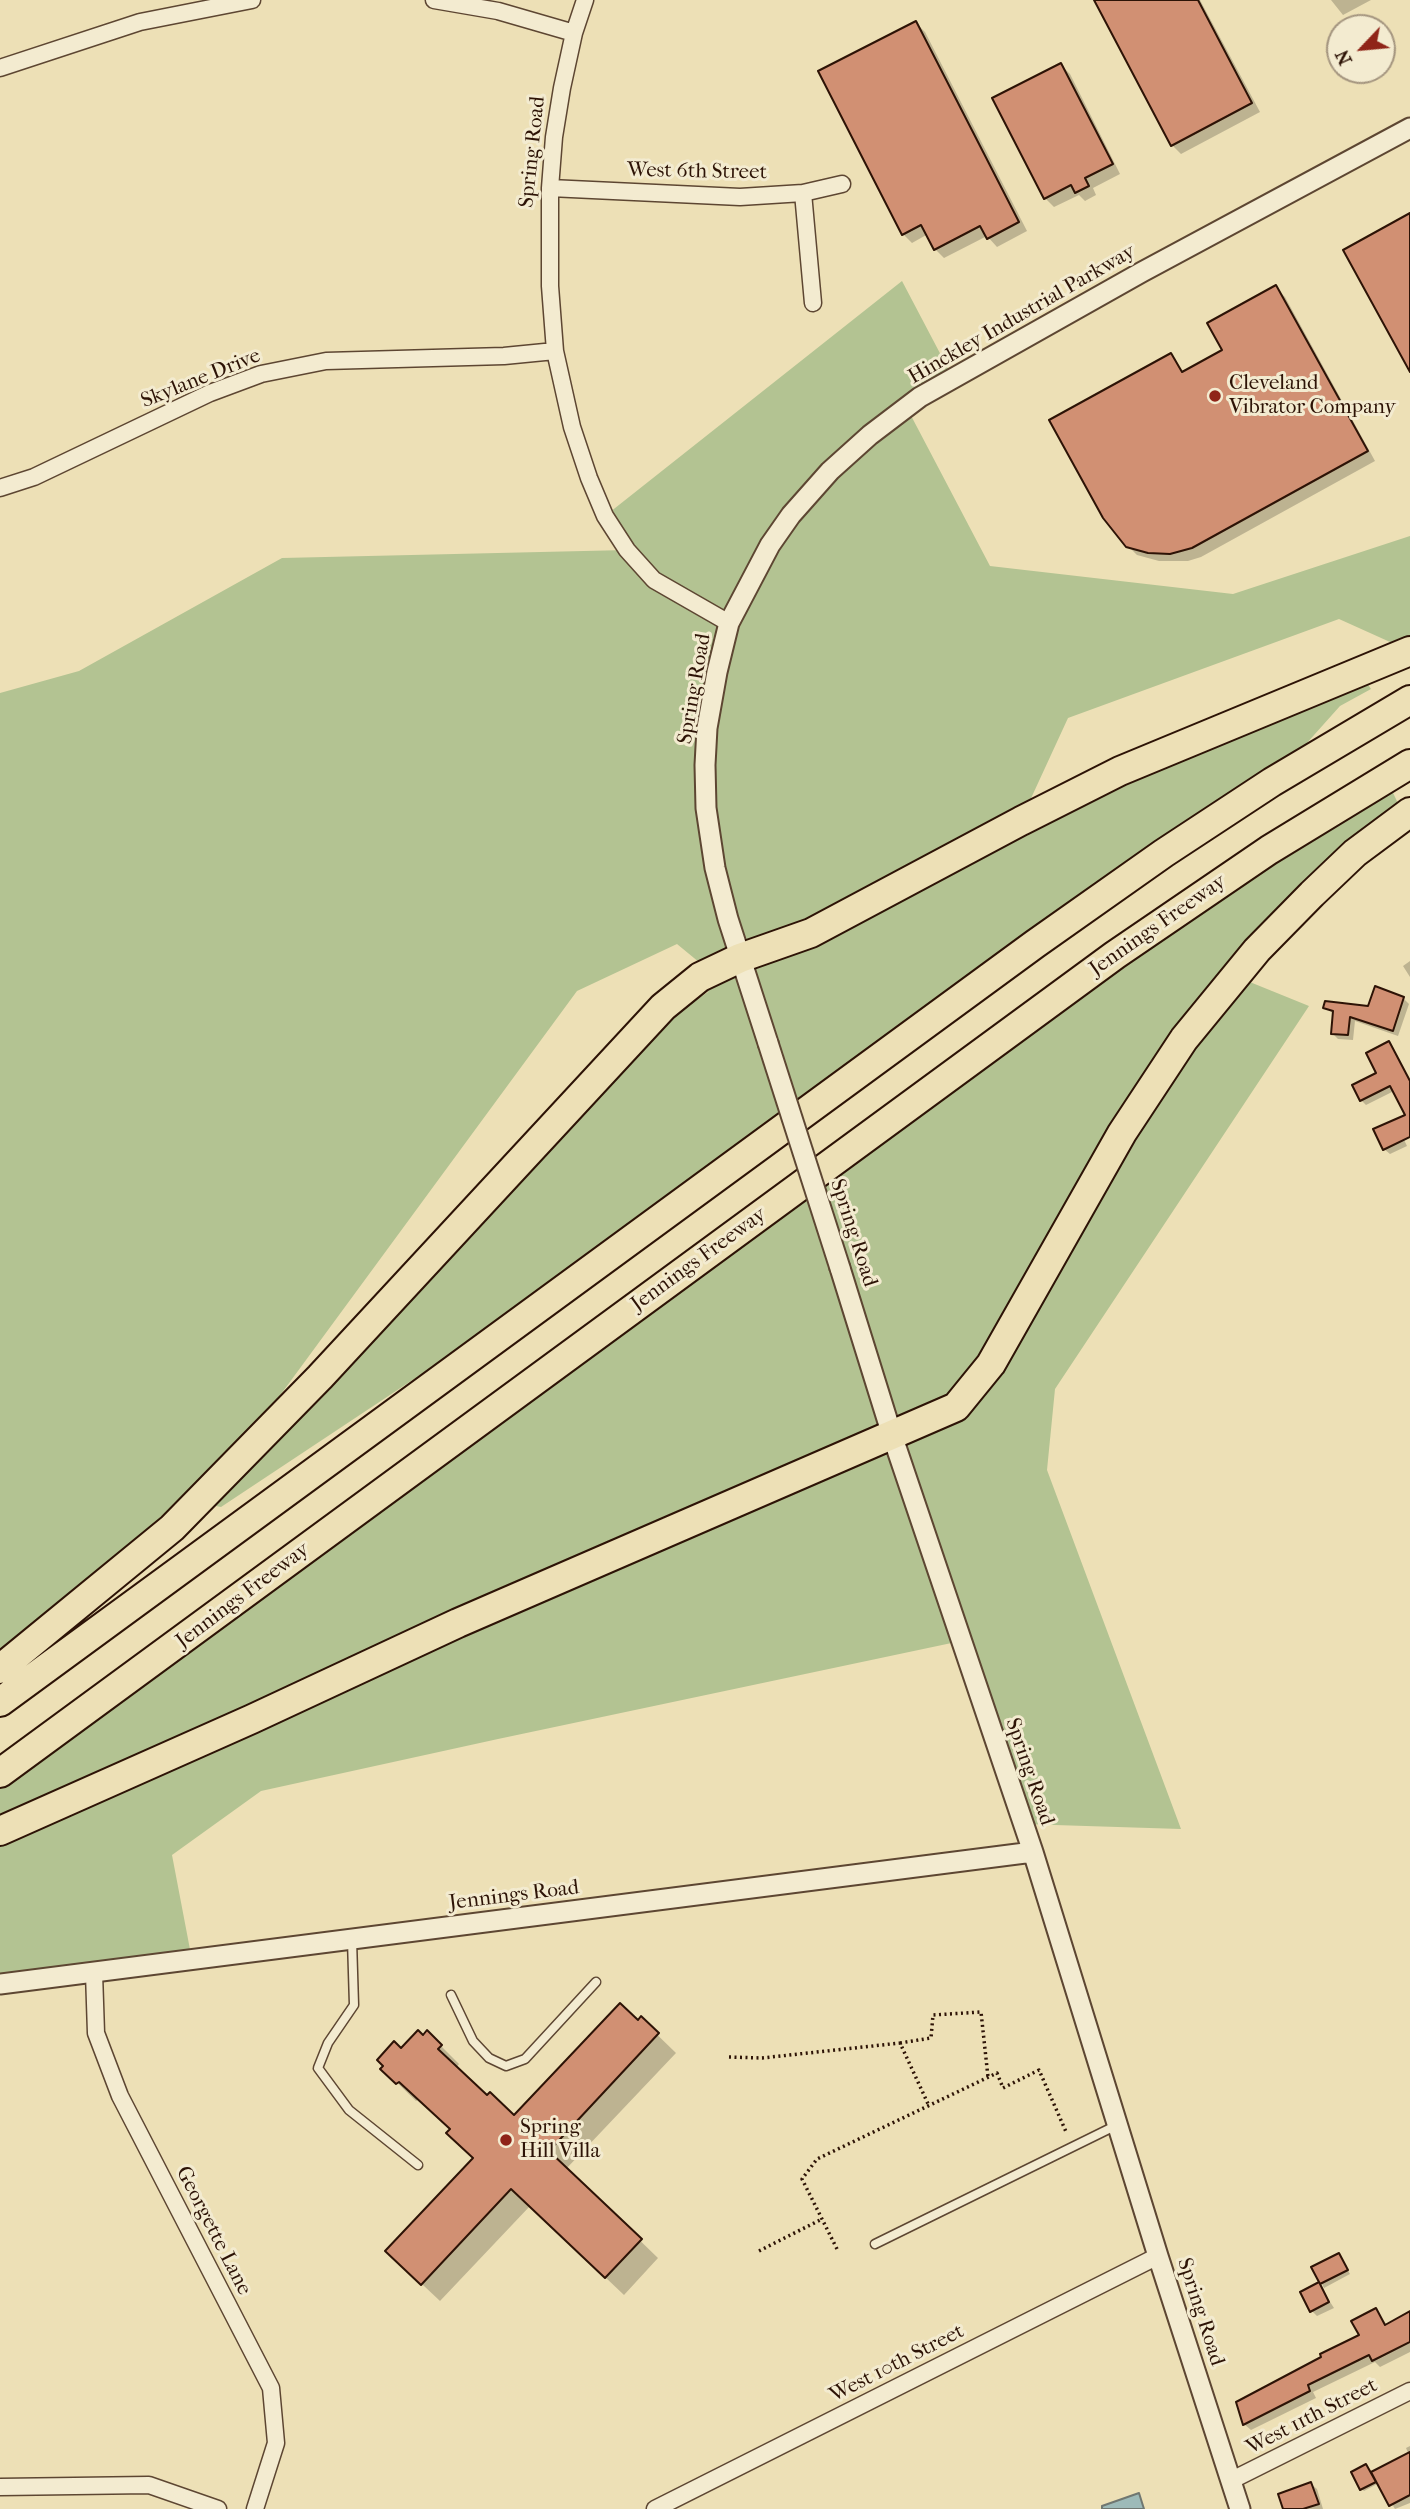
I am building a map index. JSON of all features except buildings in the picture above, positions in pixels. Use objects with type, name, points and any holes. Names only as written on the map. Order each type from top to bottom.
[{"type":"highway","points":[[0,1669],[172,1528],[320,1377],[663,1007],[700,977],[740,958],[811,933],[1120,771],[1410,651]]},
{"type":"highway","points":[[0,1702],[1035,944],[1261,789],[1410,700]]},
{"type":"highway","name":"Jennings Freeway","points":[[0,1773],[1115,955],[1269,850],[1410,764]]},
{"type":"highway","points":[[0,1831],[252,1719],[458,1623],[957,1407],[991,1364],[1122,1133],[1184,1039],[1257,950],[1302,904],[1355,853],[1410,811]]},
{"type":"street","points":[[0,68],[140,22],[252,0]]},
{"type":"street","points":[[433,0],[498,11],[574,33]]},
{"type":"street","name":"Spring Road","points":[[585,0],[574,33],[555,137],[550,188],[550,286],[555,351],[572,427],[605,516],[628,550],[654,580],[729,623],[707,728],[706,808],[715,868],[740,958],[892,1435],[1033,1852],[1158,2256],[1240,2509]]},
{"type":"street","name":"Hinckley Industrial Parkway","points":[[729,623],[764,557],[792,515],[830,471],[920,397],[1142,272],[1410,128]]},
{"type":"street","name":"West 6th Street","points":[[550,188],[740,197],[803,193],[842,184]]},
{"type":"street","points":[[803,193],[813,303]]},
{"type":"street","name":"Skylane Drive","points":[[0,488],[34,477],[210,393],[261,374],[326,361],[503,356],[555,351]]},
{"type":"street","name":"Jennings Road","points":[[0,1984],[1033,1852]]},
{"type":"street","name":"Georgette Lane","points":[[94,1973],[96,2033],[120,2096],[271,2388],[276,2443],[255,2509]]},
{"type":"street","name":"West 10th Street","points":[[655,2509],[1158,2256]]},
{"type":"street","name":"West 11th Street","points":[[1232,2480],[1410,2391]]},
{"type":"street","points":[[0,2487],[149,2485],[219,2509]]},
{"type":"lane","points":[[352,1940],[354,2005],[328,2043],[318,2068],[349,2110],[418,2165]]},
{"type":"lane","points":[[451,1995],[473,2041],[489,2058],[506,2066],[525,2059],[596,1982]]},
{"type":"lane","points":[[875,2244],[1117,2125]]},
{"type":"path","points":[[729,2057],[762,2057],[931,2038],[933,2015],[981,2012],[988,2077]]},
{"type":"path","points":[[901,2043],[929,2106]]},
{"type":"path","points":[[837,2249],[802,2179],[817,2159],[997,2073],[1003,2088],[1039,2070],[1067,2134]]},
{"type":"path","points":[[759,2251],[822,2219]]},
{"type":"green space","points":[[902,281],[953,378],[907,408],[990,566],[1233,594],[1410,536],[1410,651],[1339,619],[1068,718],[1021,820],[1365,680],[1371,689],[1340,706],[1272,782],[717,1178],[221,1507],[211,1505],[669,1018],[708,992],[711,972],[677,944],[577,991],[212,1488],[0,1669],[0,693],[79,671],[282,558],[627,550],[605,516]]},
{"type":"green space","points":[[1386,778],[1404,816],[1235,976],[1309,1006],[1055,1389],[1047,1470],[1181,1829],[1023,1824],[961,1641],[261,1791],[172,1855],[192,1960],[0,1984],[0,1773],[364,1506]]},
{"type":"water","points":[[1139,2493],[1144,2509],[1102,2509],[1102,2506]]},
{"type":"place","name":"Cleveland Vibrator Company","points":[[1215,396]]},
{"type":"place","name":"Spring Hill Villa","points":[[506,2140]]}]
